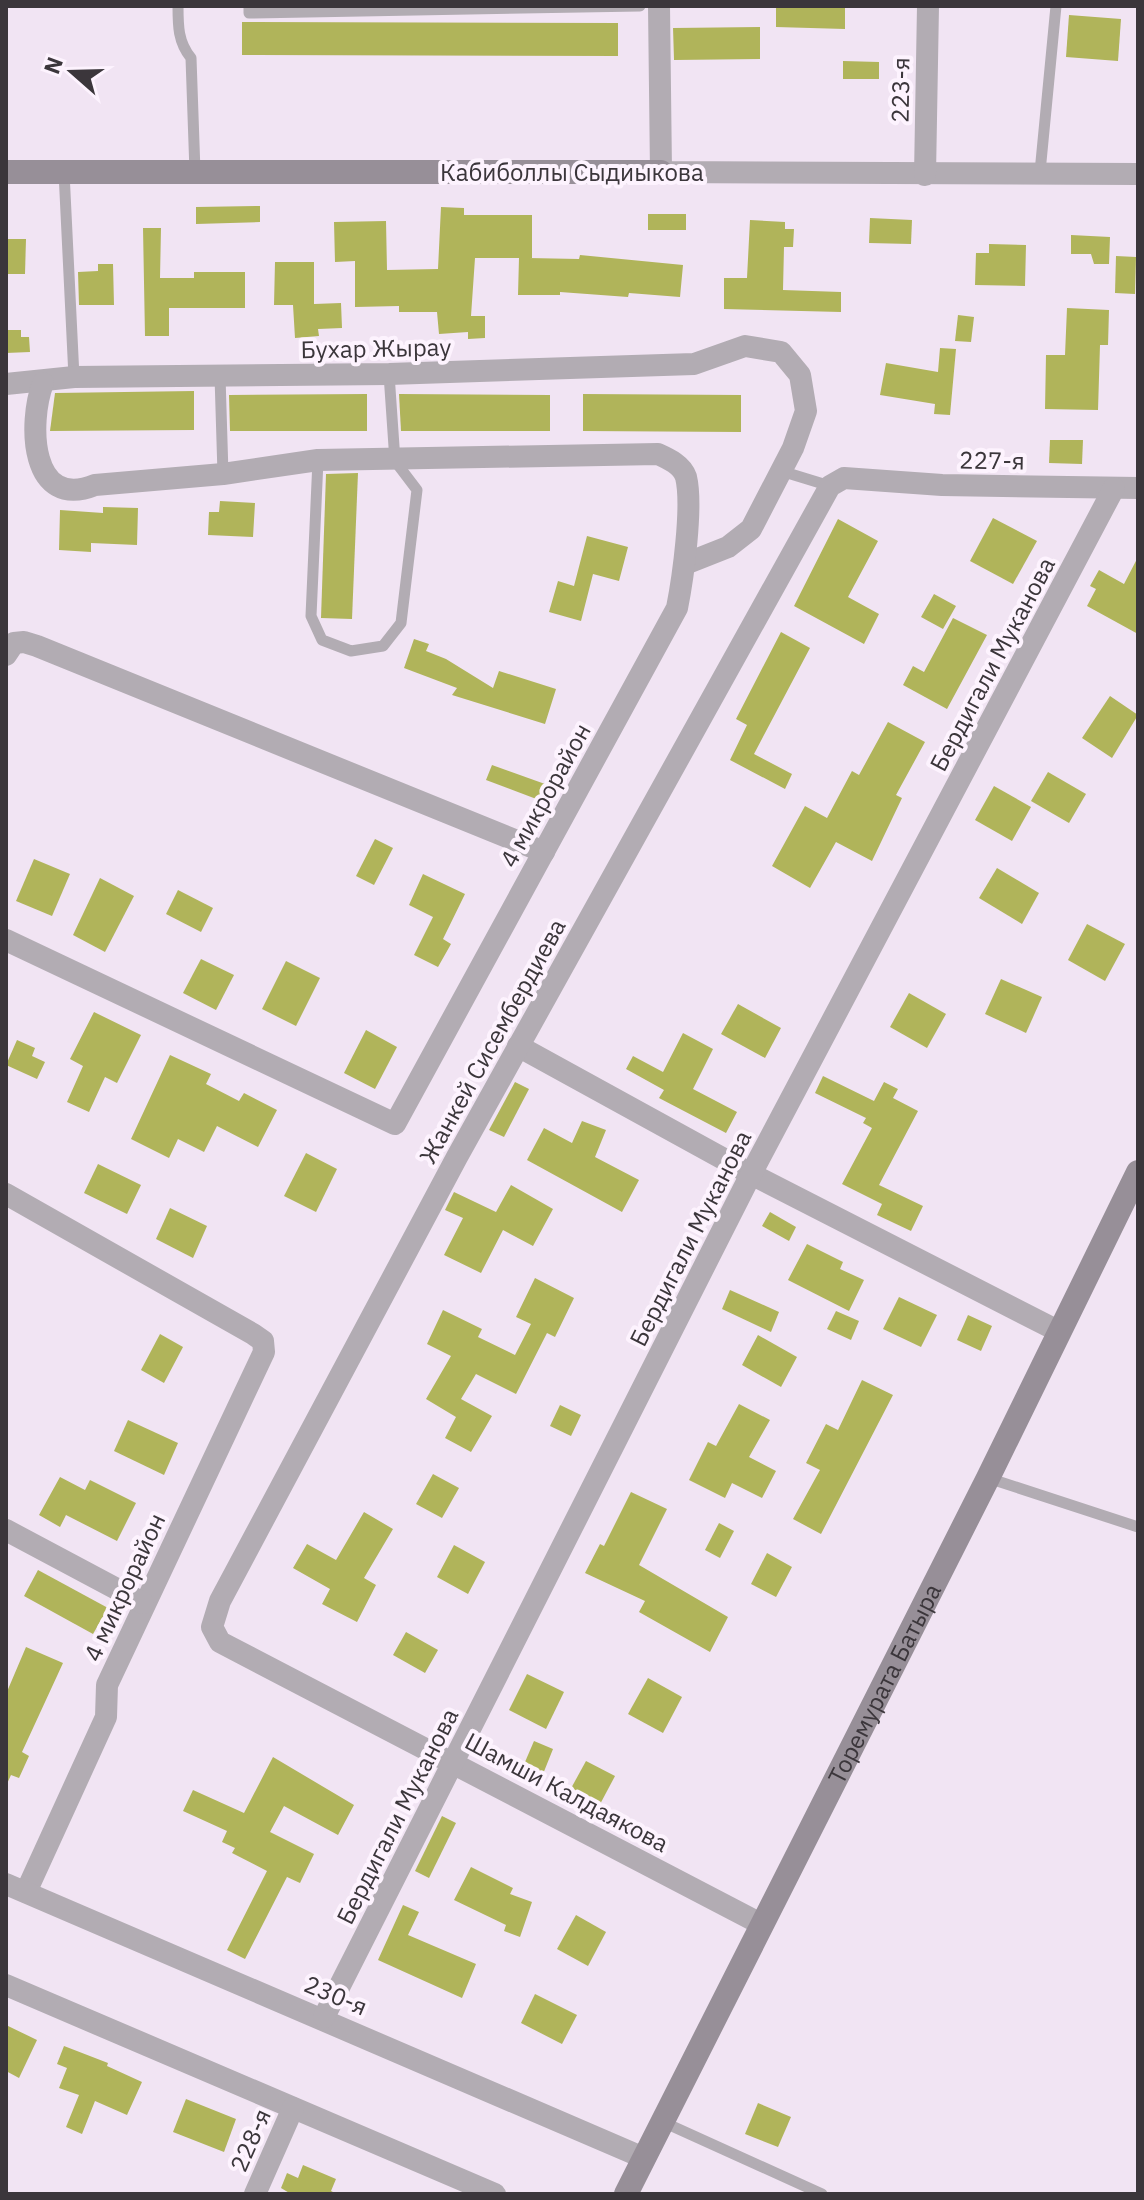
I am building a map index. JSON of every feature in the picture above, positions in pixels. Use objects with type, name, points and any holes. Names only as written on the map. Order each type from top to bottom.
[{"type":"street","points":[[659,6],[661,172]]},
{"type":"street","name":"223-я","points":[[925,175],[928,6]]},
{"type":"street","name":"Кабиболлы Сыдиыкова","points":[[6,172],[1138,174]]},
{"type":"street","name":"Бухар Жырау","points":[[6,384],[43,383],[74,377],[389,374],[694,364],[745,346],[781,352],[800,375],[806,411],[781,471]]},
{"type":"street","points":[[43,383],[39,395],[37,461],[48,480],[62,488],[79,491],[95,485],[223,474],[318,460],[395,461]]},
{"type":"street","name":"4 микрорайон","points":[[6,940],[395,1124],[677,608],[685,564],[686,476],[674,461],[658,454],[395,461]]},
{"type":"street","points":[[685,564],[728,547],[751,529],[781,471]]},
{"type":"street","name":"227-я","points":[[837,482],[1138,488]]},
{"type":"street","name":"Жанкей Сисембердиева","points":[[220,1642],[212,1627],[220,1601],[518,1046],[837,482]]},
{"type":"street","name":"Бердигали Муканова","points":[[324,2017],[751,1174],[1114,488]]},
{"type":"street","points":[[6,655],[14,643],[24,642],[544,852]]},
{"type":"street","points":[[518,1046],[751,1174],[1058,1331]]},
{"type":"street","name":"Торемурата Батыра","points":[[626,2194],[988,1478],[1138,1172]]},
{"type":"street","name":"4 микрорайон","points":[[6,1194],[253,1334],[263,1341],[264,1352],[143,1603],[107,1685],[106,1717],[16,1888]]},
{"type":"street","points":[[6,1530],[143,1603]]},
{"type":"street","name":"Шамши Калдаякова","points":[[220,1642],[454,1761],[761,1924]]},
{"type":"street","name":"230-я","points":[[16,1888],[324,2017],[644,2158]]},
{"type":"street","points":[[6,1985],[495,2194]]},
{"type":"street","name":"228-я","points":[[255,2194],[293,2108]]},
{"type":"lane","points":[[178,6],[178,32],[183,48],[191,58],[195,172]]},
{"type":"lane","points":[[249,6],[249,13],[309,14],[640,6]]},
{"type":"lane","points":[[1040,172],[1056,6]]},
{"type":"lane","points":[[64,172],[74,377]]},
{"type":"lane","points":[[318,460],[311,616],[322,640],[351,651],[383,646],[401,623],[417,490],[395,461],[389,374]]},
{"type":"lane","points":[[220,376],[223,474]]},
{"type":"lane","points":[[781,471],[837,482]]},
{"type":"lane","points":[[988,1478],[1138,1527]]},
{"type":"lane","points":[[663,2122],[822,2194]]},
{"type":"building","points":[[776,6],[845,6],[845,29],[776,27]]},
{"type":"building","points":[[1069,15],[1121,19],[1118,61],[1066,57]]},
{"type":"building","points":[[242,22],[618,23],[618,56],[242,55]]},
{"type":"building","points":[[760,27],[760,59],[674,60],[673,28]]},
{"type":"building","points":[[843,61],[879,62],[879,79],[843,79]]},
{"type":"building","points":[[260,206],[260,222],[196,224],[196,207]]},
{"type":"building","points":[[441,207],[464,208],[464,215],[532,215],[532,258],[528,258],[579,259],[580,255],[683,265],[680,297],[560,292],[560,295],[518,295],[519,258],[475,258],[471,316],[485,316],[485,338],[468,339],[468,332],[439,334],[437,312],[399,312],[399,306],[355,307],[355,261],[335,262],[334,222],[386,221],[387,270],[438,269]]},
{"type":"building","points":[[648,214],[686,214],[686,230],[648,230]]},
{"type":"building","points":[[870,218],[912,220],[911,244],[869,243]]},
{"type":"building","points":[[750,220],[785,222],[785,229],[794,229],[793,247],[784,247],[783,290],[841,292],[841,312],[724,309],[724,278],[747,278]]},
{"type":"building","points":[[143,228],[161,228],[160,278],[194,278],[194,272],[245,272],[245,308],[169,308],[169,336],[145,336]]},
{"type":"building","points":[[1071,235],[1110,237],[1109,264],[1094,264],[1091,254],[1071,254]]},
{"type":"building","points":[[6,239],[26,239],[25,274],[6,274]]},
{"type":"building","points":[[989,244],[1026,245],[1025,286],[975,285],[976,253],[989,253]]},
{"type":"building","points":[[1116,256],[1136,257],[1135,294],[1115,293]]},
{"type":"building","points":[[275,262],[314,262],[314,304],[341,303],[342,328],[318,329],[319,336],[295,338],[293,305],[274,305]]},
{"type":"building","points":[[98,264],[113,264],[114,305],[79,305],[78,272],[98,271]]},
{"type":"building","points":[[1067,308],[1109,310],[1108,345],[1100,345],[1098,410],[1045,409],[1046,355],[1065,355]]},
{"type":"building","points":[[958,315],[974,317],[971,342],[955,341]]},
{"type":"building","points":[[6,330],[21,330],[21,337],[29,337],[30,352],[6,353]]},
{"type":"building","points":[[940,348],[956,349],[950,415],[934,414],[935,404],[880,395],[886,363],[938,372]]},
{"type":"building","points":[[194,391],[194,430],[50,431],[55,393]]},
{"type":"building","points":[[367,394],[367,431],[230,431],[229,395]]},
{"type":"building","points":[[399,394],[550,395],[550,431],[401,431]]},
{"type":"building","points":[[583,394],[741,395],[741,432],[583,431]]},
{"type":"building","points":[[1050,440],[1083,440],[1082,464],[1049,463]]},
{"type":"building","points":[[358,473],[352,619],[321,618],[326,474]]},
{"type":"building","points":[[220,501],[255,503],[253,537],[208,535],[209,512],[219,512]]},
{"type":"building","points":[[103,507],[138,508],[137,545],[91,543],[91,552],[59,550],[60,510],[103,513]]},
{"type":"building","points":[[993,518],[1037,541],[1013,584],[970,561]]},
{"type":"building","points":[[838,519],[878,541],[848,597],[879,614],[864,644],[794,606]]},
{"type":"building","points":[[587,536],[628,547],[619,581],[593,574],[581,621],[549,612],[558,581],[574,586]]},
{"type":"building","points":[[1138,557],[1138,634],[1087,606],[1096,589],[1090,586],[1099,570],[1124,584]]},
{"type":"building","points":[[934,594],[956,606],[943,629],[921,617]]},
{"type":"building","points":[[953,618],[987,635],[947,709],[903,685],[913,666],[924,672]]},
{"type":"building","points":[[781,632],[810,648],[754,754],[792,774],[785,789],[730,760],[747,725],[736,719]]},
{"type":"building","points":[[414,639],[429,644],[426,651],[446,659],[493,688],[499,671],[556,689],[545,724],[452,695],[457,688],[404,668]]},
{"type":"building","points":[[1110,696],[1138,715],[1112,758],[1082,738]]},
{"type":"building","points":[[888,722],[925,742],[896,795],[902,798],[872,861],[836,842],[810,888],[772,866],[805,806],[827,818],[852,771],[859,775]]},
{"type":"building","points":[[492,765],[545,784],[539,800],[486,780]]},
{"type":"building","points":[[1048,772],[1086,794],[1069,823],[1031,801]]},
{"type":"building","points":[[994,786],[1031,807],[1012,841],[975,820]]},
{"type":"building","points":[[375,839],[393,848],[374,885],[356,876]]},
{"type":"building","points":[[34,859],[70,874],[52,916],[16,901]]},
{"type":"building","points":[[997,868],[1039,893],[1022,924],[979,898]]},
{"type":"building","points":[[423,874],[465,894],[443,939],[451,944],[438,967],[414,955],[433,917],[409,905]]},
{"type":"building","points":[[100,878],[134,896],[105,952],[73,935]]},
{"type":"building","points":[[178,890],[213,908],[201,932],[166,914]]},
{"type":"building","points":[[1087,924],[1125,944],[1105,981],[1068,960]]},
{"type":"building","points":[[201,959],[234,975],[216,1010],[183,993]]},
{"type":"building","points":[[286,961],[320,978],[296,1026],[262,1009]]},
{"type":"building","points":[[1001,979],[1042,997],[1026,1033],[985,1014]]},
{"type":"building","points":[[909,993],[946,1014],[927,1048],[890,1027]]},
{"type":"building","points":[[738,1004],[781,1028],[765,1058],[721,1034]]},
{"type":"building","points":[[94,1012],[141,1035],[117,1083],[105,1077],[89,1112],[67,1102],[83,1066],[70,1059]]},
{"type":"building","points":[[366,1030],[397,1047],[375,1089],[344,1073]]},
{"type":"building","points":[[683,1033],[713,1049],[693,1089],[737,1112],[726,1133],[659,1098],[664,1090],[626,1069],[633,1056],[663,1072]]},
{"type":"building","points":[[17,1040],[35,1048],[32,1056],[45,1062],[37,1079],[6,1065]]},
{"type":"building","points":[[170,1055],[211,1074],[206,1084],[239,1101],[244,1093],[277,1110],[258,1147],[217,1126],[204,1152],[178,1139],[169,1158],[131,1139]]},
{"type":"building","points":[[823,1076],[874,1101],[884,1082],[898,1089],[893,1098],[918,1111],[879,1185],[923,1206],[911,1231],[877,1215],[882,1204],[842,1184],[872,1128],[863,1123],[866,1118],[815,1093]]},
{"type":"building","points":[[515,1082],[529,1089],[504,1137],[489,1130]]},
{"type":"building","points":[[582,1121],[606,1130],[595,1157],[639,1180],[622,1212],[527,1160],[544,1128],[572,1143]]},
{"type":"building","points":[[306,1153],[337,1169],[316,1212],[284,1196]]},
{"type":"building","points":[[98,1164],[141,1185],[127,1214],[84,1193]]},
{"type":"building","points":[[511,1185],[553,1209],[533,1246],[503,1230],[481,1273],[444,1255],[463,1218],[445,1210],[454,1192],[496,1212]]},
{"type":"building","points":[[170,1208],[207,1226],[193,1258],[156,1239]]},
{"type":"building","points":[[770,1212],[796,1227],[789,1241],[762,1226]]},
{"type":"building","points":[[807,1244],[843,1262],[840,1269],[864,1280],[849,1311],[788,1280]]},
{"type":"building","points":[[535,1278],[574,1298],[555,1337],[547,1333],[516,1394],[476,1374],[461,1399],[492,1416],[471,1452],[445,1438],[456,1417],[426,1399],[451,1356],[427,1344],[443,1310],[482,1329],[478,1337],[515,1355],[531,1324],[516,1317]]},
{"type":"building","points":[[730,1290],[779,1312],[771,1332],[722,1309]]},
{"type":"building","points":[[899,1297],[937,1315],[921,1347],[883,1329]]},
{"type":"building","points":[[836,1311],[859,1321],[851,1340],[827,1329]]},
{"type":"building","points":[[968,1315],[992,1326],[981,1351],[957,1340]]},
{"type":"building","points":[[160,1334],[183,1347],[164,1383],[141,1370]]},
{"type":"building","points":[[758,1335],[797,1357],[781,1387],[742,1365]]},
{"type":"building","points":[[862,1380],[893,1395],[821,1534],[793,1519],[820,1470],[806,1463],[826,1424],[838,1430]]},
{"type":"building","points":[[739,1404],[770,1420],[749,1457],[776,1471],[762,1498],[732,1483],[725,1498],[689,1480],[708,1442],[716,1446]]},
{"type":"building","points":[[560,1405],[581,1415],[571,1436],[550,1426]]},
{"type":"building","points":[[128,1420],[178,1443],[164,1475],[114,1451]]},
{"type":"building","points":[[433,1474],[459,1488],[442,1518],[416,1504]]},
{"type":"building","points":[[60,1477],[85,1490],[90,1480],[136,1503],[117,1541],[66,1515],[60,1527],[39,1515]]},
{"type":"building","points":[[631,1492],[667,1509],[639,1565],[728,1617],[710,1652],[639,1612],[645,1601],[585,1573],[600,1544],[604,1546]]},
{"type":"building","points":[[364,1512],[393,1529],[364,1578],[376,1585],[357,1622],[322,1604],[330,1589],[293,1568],[307,1544],[336,1560]]},
{"type":"building","points":[[719,1523],[734,1531],[720,1558],[705,1550]]},
{"type":"building","points":[[454,1545],[485,1562],[468,1594],[437,1577]]},
{"type":"building","points":[[767,1553],[792,1567],[776,1597],[751,1584]]},
{"type":"building","points":[[38,1570],[108,1608],[93,1634],[24,1596]]},
{"type":"building","points":[[406,1632],[438,1650],[425,1673],[393,1655]]},
{"type":"building","points":[[26,1647],[63,1663],[22,1752],[29,1756],[19,1778],[11,1775],[6,1786],[6,1694]]},
{"type":"building","points":[[527,1674],[564,1692],[546,1729],[509,1710]]},
{"type":"building","points":[[648,1678],[682,1697],[663,1733],[628,1714]]},
{"type":"building","points":[[534,1741],[553,1749],[539,1784],[519,1776]]},
{"type":"building","points":[[273,1757],[354,1805],[338,1835],[284,1806],[270,1832],[314,1854],[300,1883],[287,1877],[245,1959],[227,1950],[267,1871],[232,1853],[235,1848],[222,1842],[227,1831],[183,1811],[193,1790],[244,1813]]},
{"type":"building","points":[[586,1761],[615,1776],[598,1808],[569,1792]]},
{"type":"building","points":[[442,1816],[456,1823],[429,1878],[415,1871]]},
{"type":"building","points":[[471,1867],[513,1888],[510,1894],[532,1902],[520,1937],[504,1931],[506,1925],[454,1900]]},
{"type":"building","points":[[403,1905],[419,1912],[408,1935],[476,1964],[462,1998],[378,1960]]},
{"type":"building","points":[[576,1915],[606,1932],[588,1966],[557,1949]]},
{"type":"building","points":[[535,1994],[577,2015],[562,2044],[521,2023]]},
{"type":"building","points":[[6,2025],[37,2040],[19,2078],[6,2071]]},
{"type":"building","points":[[64,2046],[108,2063],[107,2066],[142,2082],[127,2115],[95,2101],[82,2134],[66,2127],[79,2095],[59,2088],[67,2068],[57,2064]]},
{"type":"building","points":[[186,2099],[236,2119],[224,2152],[173,2132]]},
{"type":"building","points":[[758,2103],[791,2117],[778,2147],[745,2134]]},
{"type":"building","points":[[303,2165],[336,2179],[331,2191],[337,2194],[291,2194],[281,2188],[287,2173],[298,2178]]}]
